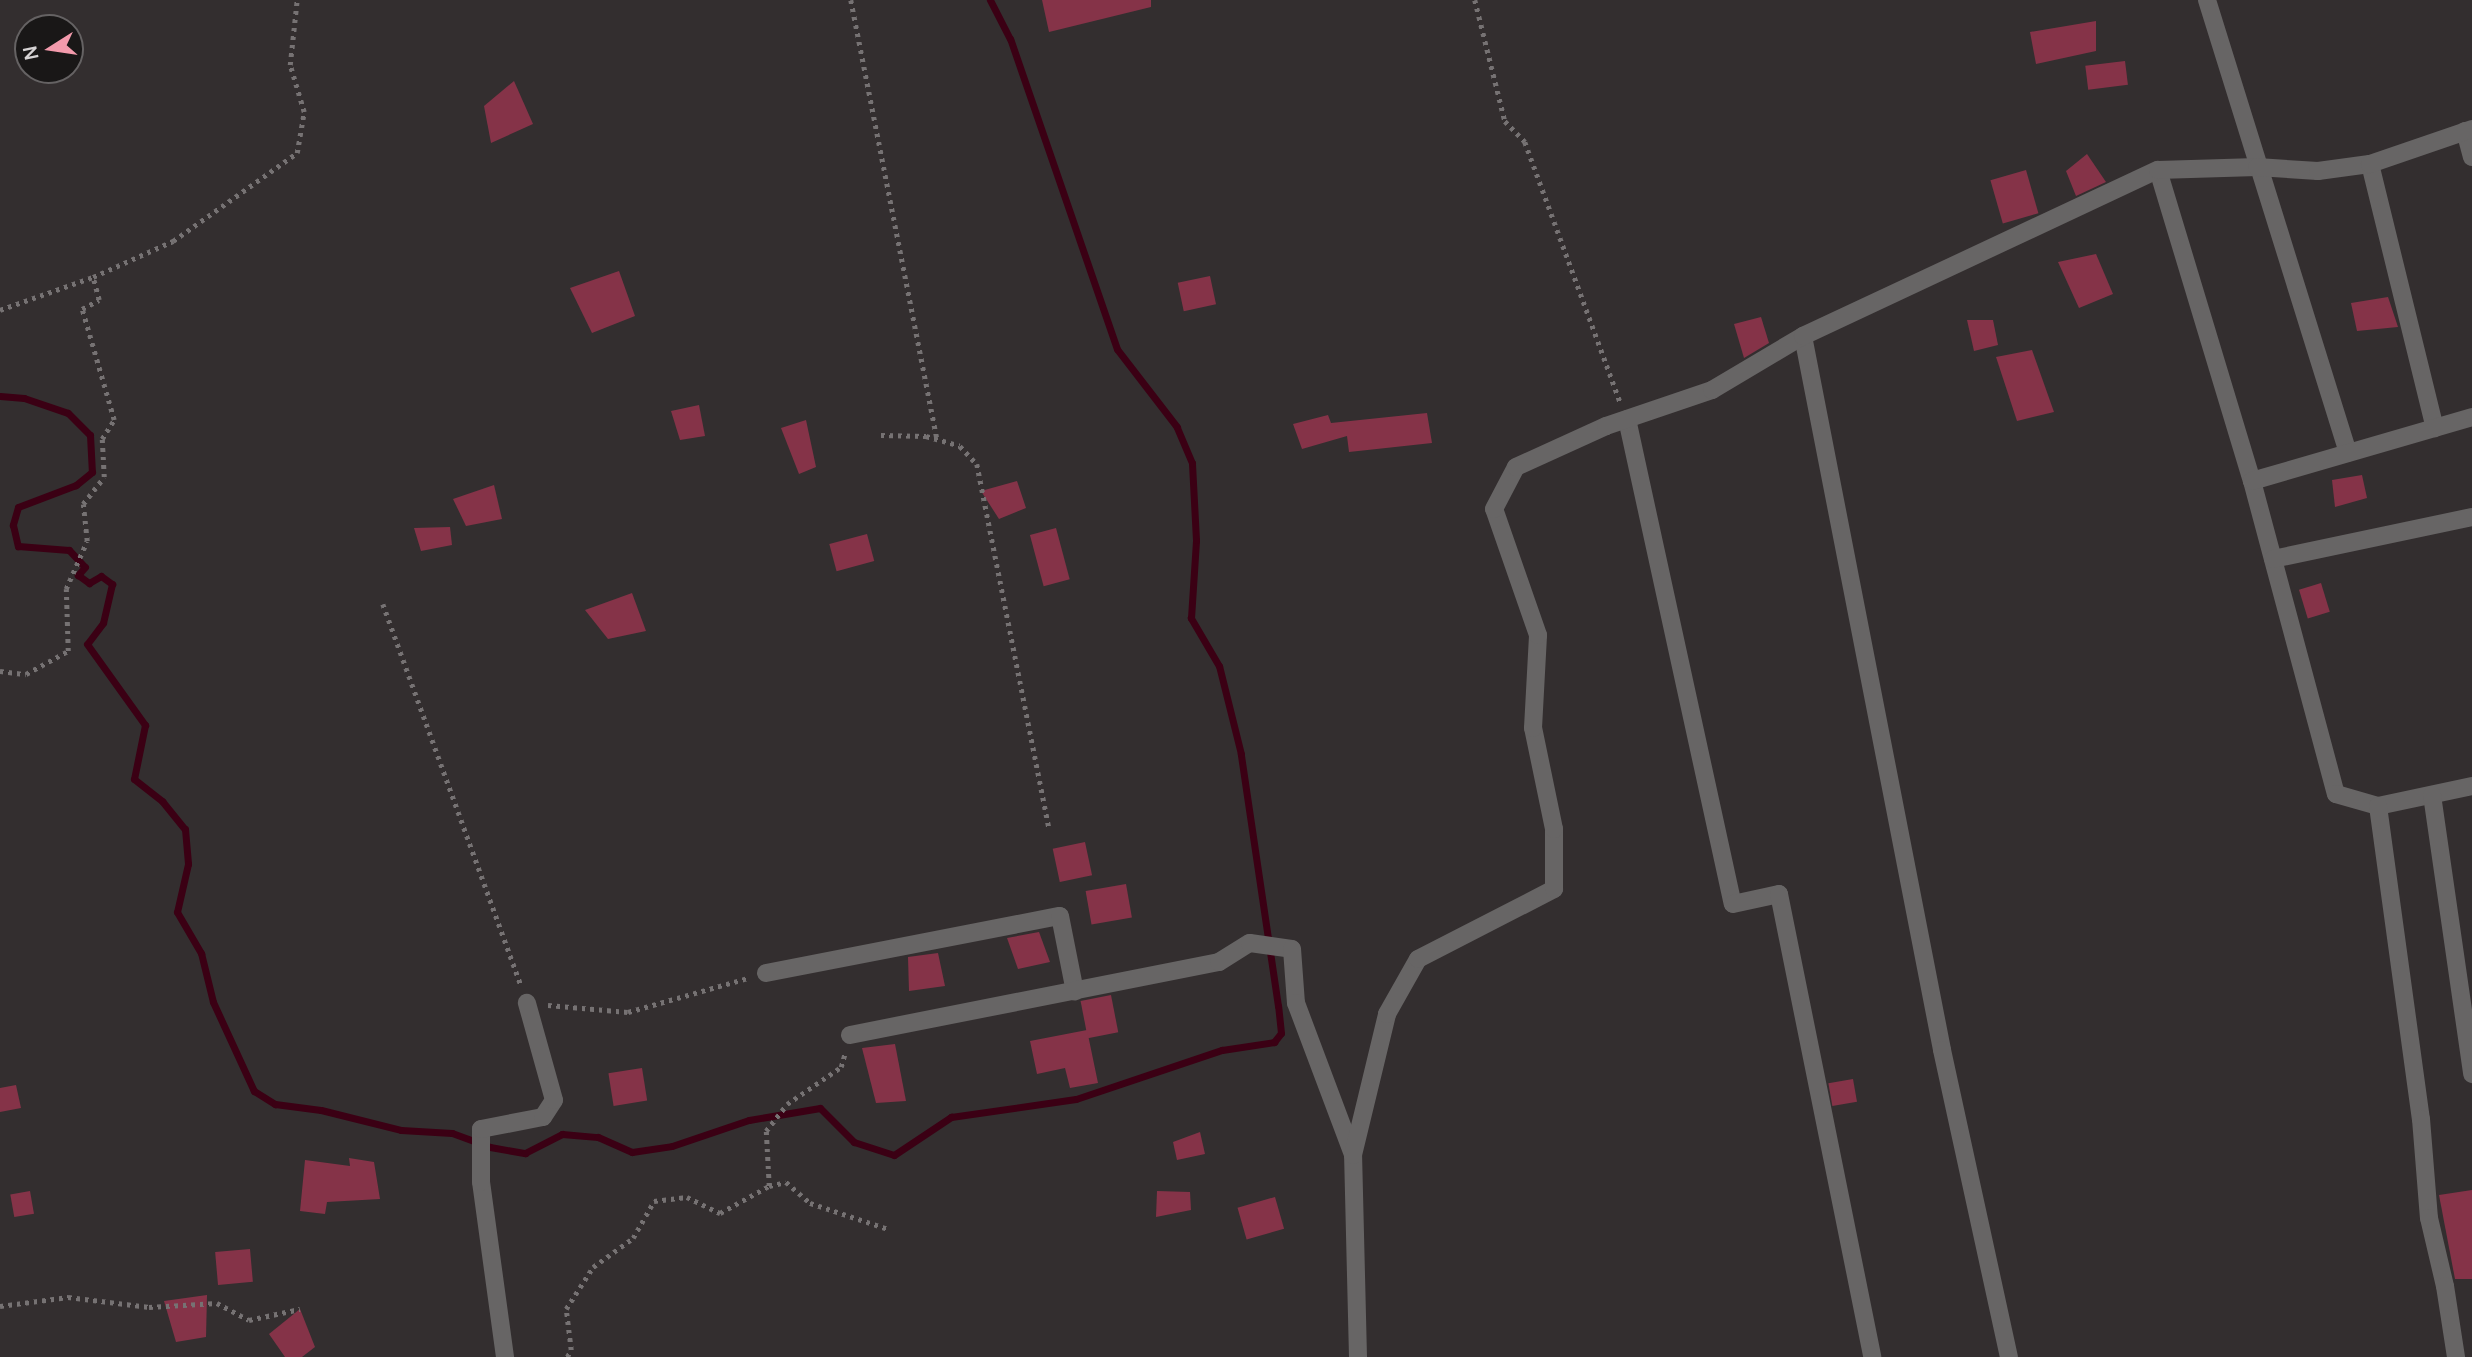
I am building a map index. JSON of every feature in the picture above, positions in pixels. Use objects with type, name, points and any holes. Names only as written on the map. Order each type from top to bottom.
[{"type":"street","points":[[2207,0],[2348,453]]},
{"type":"street","points":[[1358,1357],[1353,1155],[1387,1014],[1418,960],[1554,889],[1554,829],[1533,728],[1538,635],[1494,509],[1516,467],[1627,419],[1712,390],[1802,337],[2158,170],[2257,167],[2318,171],[2370,164],[2469,130],[2472,157]]},
{"type":"street","points":[[2370,164],[2435,428]]},
{"type":"street","points":[[2158,170],[2252,481],[2336,794],[2378,806],[2472,786]]},
{"type":"street","points":[[1802,337],[1941,1050],[2008,1357]]},
{"type":"street","points":[[2252,481],[2472,417]]},
{"type":"street","points":[[1627,419],[1733,904],[1779,894],[1872,1357]]},
{"type":"street","points":[[2273,559],[2472,517]]},
{"type":"street","points":[[2432,794],[2472,1074]]},
{"type":"street","points":[[2378,806],[2421,1119],[2428,1218],[2445,1286],[2456,1357]]},
{"type":"street","points":[[766,973],[1060,916],[1075,992]]},
{"type":"street","points":[[850,1035],[1219,962],[1250,943],[1292,949],[1296,1003],[1353,1155]]},
{"type":"street","points":[[505,1357],[481,1182],[481,1129],[543,1117],[554,1100],[527,1003]]},
{"type":"path","points":[[0,310],[93,277],[173,241],[298,153],[304,112],[290,65],[297,0]]},
{"type":"path","points":[[851,0],[937,439]]},
{"type":"path","points":[[1475,0],[1505,121],[1525,142],[1627,419]]},
{"type":"path","points":[[0,671],[26,674],[68,651],[66,589],[87,541],[83,504],[104,477],[102,439],[114,420],[82,309],[99,300],[93,277]]},
{"type":"path","points":[[881,435],[937,439],[960,446],[976,464],[1049,829]]},
{"type":"path","points":[[383,604],[527,1003],[628,1012],[766,973]]},
{"type":"path","points":[[769,1186],[766,1131],[787,1104],[841,1067],[850,1035]]},
{"type":"path","points":[[567,1357],[571,1350],[566,1309],[593,1268],[633,1238],[654,1201],[687,1197],[720,1213],[769,1186],[786,1182],[810,1203],[888,1229]]},
{"type":"path","points":[[0,1306],[68,1297],[149,1307],[217,1303],[248,1320],[300,1309]]},
{"type":"building","points":[[1042,0],[1151,0],[1151,7],[1049,32]]},
{"type":"building","points":[[2096,21],[2096,51],[2036,64],[2030,32]]},
{"type":"building","points":[[2125,61],[2128,85],[2088,90],[2085,66]]},
{"type":"building","points":[[514,81],[533,124],[491,143],[484,106]]},
{"type":"building","points":[[2087,154],[2106,182],[2076,196],[2066,171]]},
{"type":"building","points":[[2026,170],[2038,213],[2003,223],[1990,180]]},
{"type":"building","points":[[2096,254],[2113,294],[2079,308],[2058,262]]},
{"type":"building","points":[[619,271],[635,316],[592,333],[570,288]]},
{"type":"building","points":[[1210,276],[1216,304],[1184,311],[1178,283]]},
{"type":"building","points":[[2388,297],[2398,327],[2357,331],[2351,303]]},
{"type":"building","points":[[1761,317],[1769,343],[1744,358],[1734,324]]},
{"type":"building","points":[[1967,320],[1993,320],[1998,345],[1974,351]]},
{"type":"building","points":[[2032,350],[2054,412],[2017,421],[1996,357]]},
{"type":"building","points":[[699,405],[705,436],[680,440],[671,411]]},
{"type":"building","points":[[1427,413],[1432,443],[1349,452],[1347,436],[1302,449],[1293,424],[1328,415],[1331,423]]},
{"type":"building","points":[[806,420],[816,467],[799,474],[781,428]]},
{"type":"building","points":[[2362,475],[2367,498],[2335,507],[2332,480]]},
{"type":"building","points":[[1017,481],[1026,508],[999,519],[981,491]]},
{"type":"building","points":[[494,485],[502,519],[466,526],[453,499]]},
{"type":"building","points":[[450,527],[452,545],[421,551],[414,528]]},
{"type":"building","points":[[1056,528],[1070,579],[1044,586],[1030,535]]},
{"type":"building","points":[[867,534],[874,561],[837,571],[829,544]]},
{"type":"building","points":[[2321,583],[2330,612],[2308,618],[2299,590]]},
{"type":"building","points":[[632,593],[646,631],[608,639],[585,610]]},
{"type":"building","points":[[1085,842],[1092,875],[1060,882],[1053,849]]},
{"type":"building","points":[[1126,884],[1132,917],[1092,925],[1086,891]]},
{"type":"building","points":[[1039,932],[1050,962],[1018,969],[1007,938]]},
{"type":"building","points":[[938,953],[945,986],[909,991],[908,957]]},
{"type":"building","points":[[1111,995],[1118,1032],[1088,1038],[1081,1001]]},
{"type":"building","points":[[1087,1030],[1098,1083],[1070,1088],[1065,1068],[1037,1074],[1030,1041]]},
{"type":"building","points":[[895,1044],[906,1101],[876,1103],[862,1048]]},
{"type":"building","points":[[642,1068],[647,1101],[614,1106],[608,1073]]},
{"type":"building","points":[[1853,1079],[1857,1102],[1832,1106],[1828,1083]]},
{"type":"building","points":[[16,1085],[21,1108],[0,1112],[0,1088]]},
{"type":"building","points":[[1200,1132],[1205,1154],[1177,1160],[1173,1142]]},
{"type":"building","points":[[349,1158],[374,1162],[380,1199],[327,1202],[325,1214],[300,1211],[305,1160],[350,1166]]},
{"type":"building","points":[[2472,1190],[2472,1279],[2455,1279],[2439,1195]]},
{"type":"building","points":[[30,1191],[34,1214],[14,1217],[10,1194]]},
{"type":"building","points":[[1157,1191],[1190,1192],[1191,1210],[1156,1217]]},
{"type":"building","points":[[1275,1197],[1284,1229],[1247,1239],[1238,1208]]},
{"type":"building","points":[[250,1249],[253,1282],[218,1285],[215,1252]]},
{"type":"building","points":[[207,1295],[206,1337],[176,1342],[164,1301]]},
{"type":"building","points":[[300,1309],[315,1347],[302,1357],[285,1357],[269,1334]]},
{"type":"waterway","points":[[0,396],[24,398],[68,413],[90,435],[92,472],[76,485],[18,507],[13,525],[18,546],[69,550],[85,567],[78,575],[89,583],[101,576],[112,584],[103,623],[87,644],[145,725],[134,779],[162,801],[185,829],[188,864],[177,912],[201,953],[213,1002],[254,1091],[275,1104],[321,1110],[401,1130],[452,1133],[490,1147],[525,1153],[562,1134],[598,1137],[632,1152],[672,1146],[749,1120],[820,1108],[854,1142],[894,1155],[951,1117],[1076,1099],[1222,1050],[1274,1042],[1281,1033],[1278,1006],[1241,754],[1219,666],[1191,618],[1196,540],[1192,463],[1177,427],[1117,349],[1010,39],[990,0]]}]
